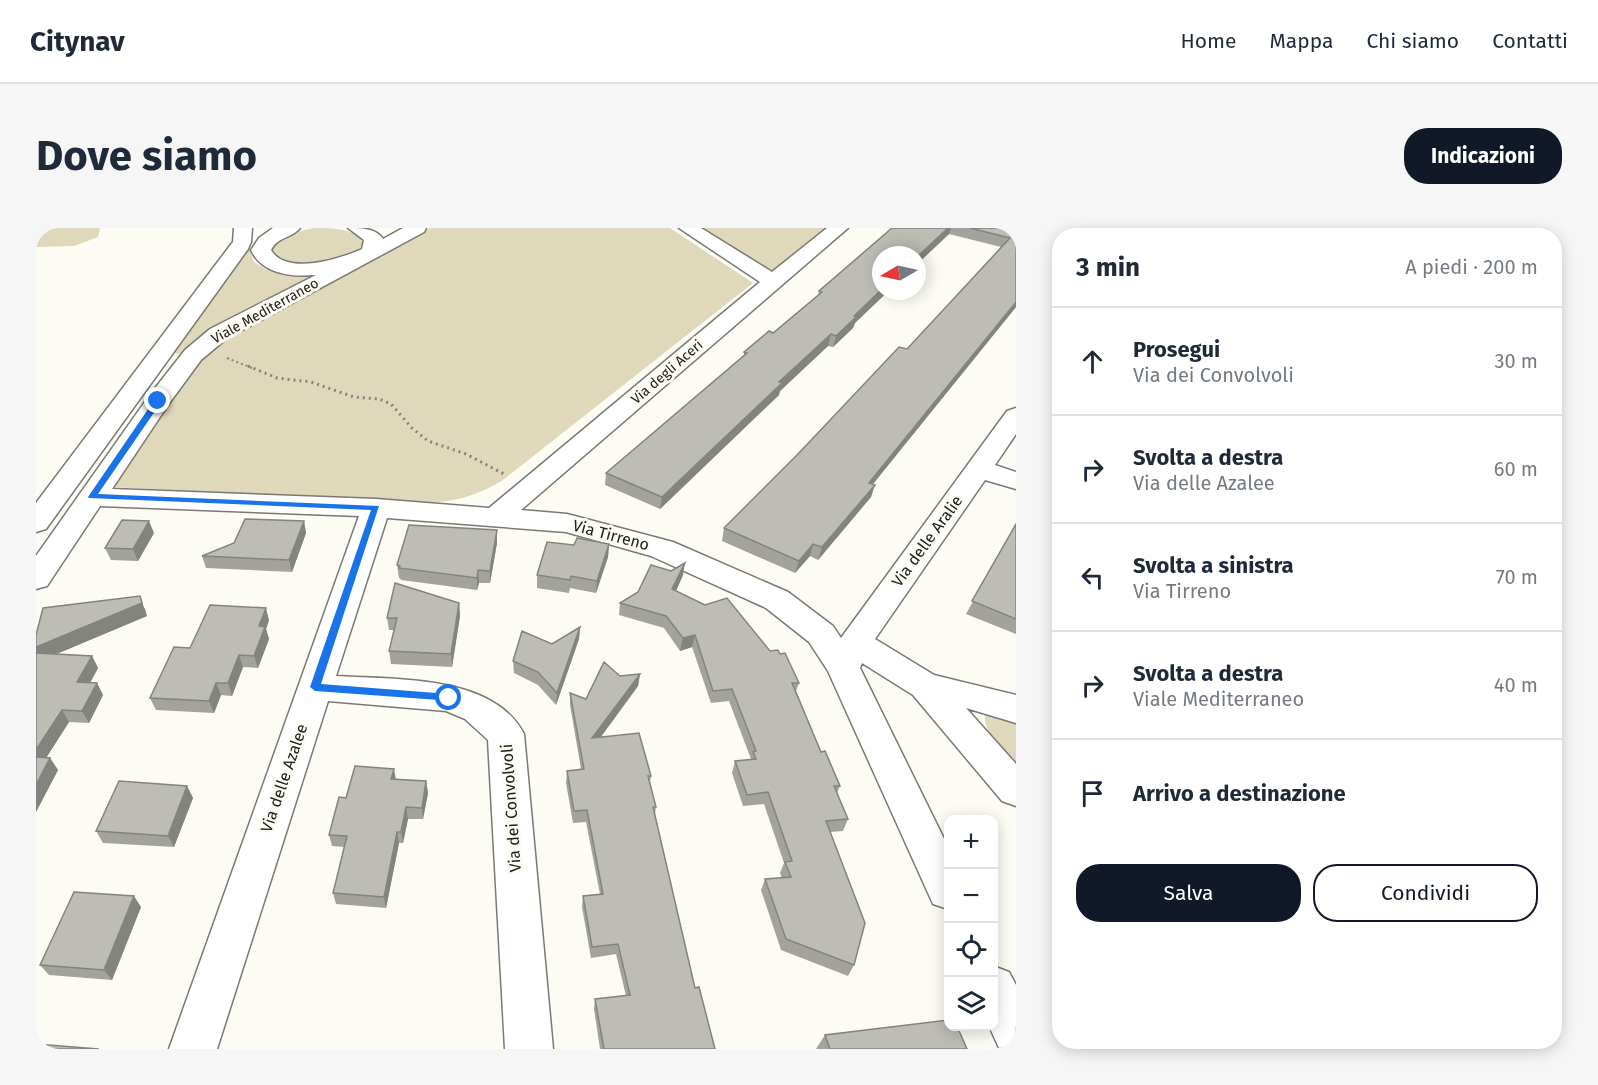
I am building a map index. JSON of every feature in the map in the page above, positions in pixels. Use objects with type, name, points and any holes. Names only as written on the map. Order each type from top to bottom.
[{"type":"street","points":[[36,523],[238,249],[245,228],[255,237],[264,257],[272,264],[304,270],[324,269],[364,256],[417,228]]},
{"type":"street","points":[[261,250],[264,242],[273,235],[291,228]]},
{"type":"street","points":[[357,228],[373,237],[374,245],[364,256]]},
{"type":"street","points":[[688,228],[773,281]]},
{"type":"street","name":"Via degli Aceri","points":[[496,517],[773,281],[839,228]]},
{"type":"street","name":"Viale Mediterraneo","points":[[36,579],[164,393],[198,351],[218,334],[364,256]]},
{"type":"street","name":"Via delle Aralie","points":[[849,655],[1016,416]]},
{"type":"street","points":[[979,470],[1016,481]]},
{"type":"street","name":"Via Tirreno","points":[[92,497],[376,508],[567,523],[662,549],[777,600],[849,655],[944,881]]},
{"type":"street","name":"Via delle Azalee","points":[[193,1049],[376,508]]},
{"type":"street","points":[[849,655],[925,686],[997,702],[1016,709]]},
{"type":"street","points":[[925,686],[1016,790]]},
{"type":"street","name":"Via dei Convolvoli","points":[[315,687],[449,698],[478,710],[506,734],[529,1049]]},
{"type":"street","points":[[998,997],[1016,1031]]},
{"type":"path","points":[[198,351],[218,354],[277,378],[311,382],[354,397],[378,399],[391,404],[412,428],[428,441],[475,458],[529,490]]},
{"type":"shaded area","points":[[36,228],[100,228],[98,237],[74,246],[36,247]]},
{"type":"shaded area","points":[[314,228],[350,232],[356,235],[363,244],[346,257],[319,264],[292,262],[281,258],[273,251],[274,245],[290,233]]},
{"type":"shaded area","points":[[430,228],[670,228],[753,283],[503,480],[466,497],[427,503],[111,487],[191,368],[230,335]]},
{"type":"shaded area","points":[[697,228],[827,228],[769,273]]},
{"type":"shaded area","points":[[249,248],[254,262],[269,271],[317,276],[205,335],[179,354],[174,353]]},
{"type":"shaded area","points":[[985,712],[1016,718],[1016,764],[990,734]]},
{"type":"building","points":[[892,228],[948,228],[926,249],[926,246],[872,246],[872,299],[836,336],[831,334],[779,382],[782,383],[662,497],[606,473],[747,353],[744,352],[769,331],[773,333],[822,292],[819,291]]},
{"type":"building","points":[[970,228],[1016,228],[1016,302],[869,483],[875,485],[822,547],[813,544],[799,561],[724,528],[899,347],[907,349],[1010,238]]},
{"type":"building","points":[[245,519],[304,521],[289,560],[202,556],[234,543]]},
{"type":"building","points":[[122,520],[149,521],[133,549],[105,548]]},
{"type":"building","points":[[1016,524],[1016,619],[972,601]]},
{"type":"building","points":[[409,525],[497,530],[490,571],[478,570],[477,578],[399,568],[400,566],[397,565]]},
{"type":"building","points":[[577,538],[609,544],[597,581],[571,576],[570,580],[537,575],[547,542],[574,545]]},
{"type":"building","points":[[685,563],[672,589],[705,605],[727,598],[770,651],[778,650],[780,654],[785,653],[799,683],[792,683],[821,752],[825,751],[840,786],[834,786],[848,819],[826,821],[865,923],[854,965],[786,939],[765,879],[791,877],[785,862],[792,861],[768,792],[747,795],[735,761],[756,759],[753,752],[756,751],[732,689],[713,691],[695,635],[683,638],[666,616],[620,603],[638,592],[651,565],[671,571]]},
{"type":"building","points":[[395,583],[459,603],[451,654],[389,651],[397,618],[387,618]]},
{"type":"building","points":[[140,596],[142,603],[36,647],[36,635],[43,608]]},
{"type":"building","points":[[210,605],[266,608],[259,626],[265,627],[254,656],[239,655],[228,683],[216,683],[209,701],[150,698],[174,647],[190,648]]},
{"type":"building","points":[[580,627],[557,693],[538,672],[513,661],[522,631],[552,644]]},
{"type":"building","points":[[36,653],[92,656],[77,682],[97,683],[82,711],[62,710],[36,750]]},
{"type":"building","points":[[604,662],[620,676],[640,674],[592,738],[639,733],[651,776],[648,776],[656,807],[653,807],[695,988],[699,987],[715,1049],[604,1049],[595,999],[630,995],[618,944],[592,947],[583,896],[603,894],[587,810],[574,811],[567,771],[584,769],[570,693],[586,699]]},
{"type":"building","points":[[36,757],[50,758],[36,785]]},
{"type":"building","points":[[355,766],[394,769],[391,779],[426,781],[422,808],[406,807],[401,832],[397,832],[384,897],[333,893],[347,836],[329,835],[339,797],[346,798]]},
{"type":"building","points":[[119,781],[187,786],[168,836],[96,831]]},
{"type":"building","points":[[74,892],[134,896],[104,970],[40,965]]},
{"type":"building","points":[[944,1020],[944,1031],[959,1031],[967,1049],[830,1049],[825,1035]]},
{"type":"building","points":[[36,1044],[99,1049],[36,1049]]},
{"type":"route","points":[[158,401],[92,497],[376,508],[315,687],[449,698]]}]
